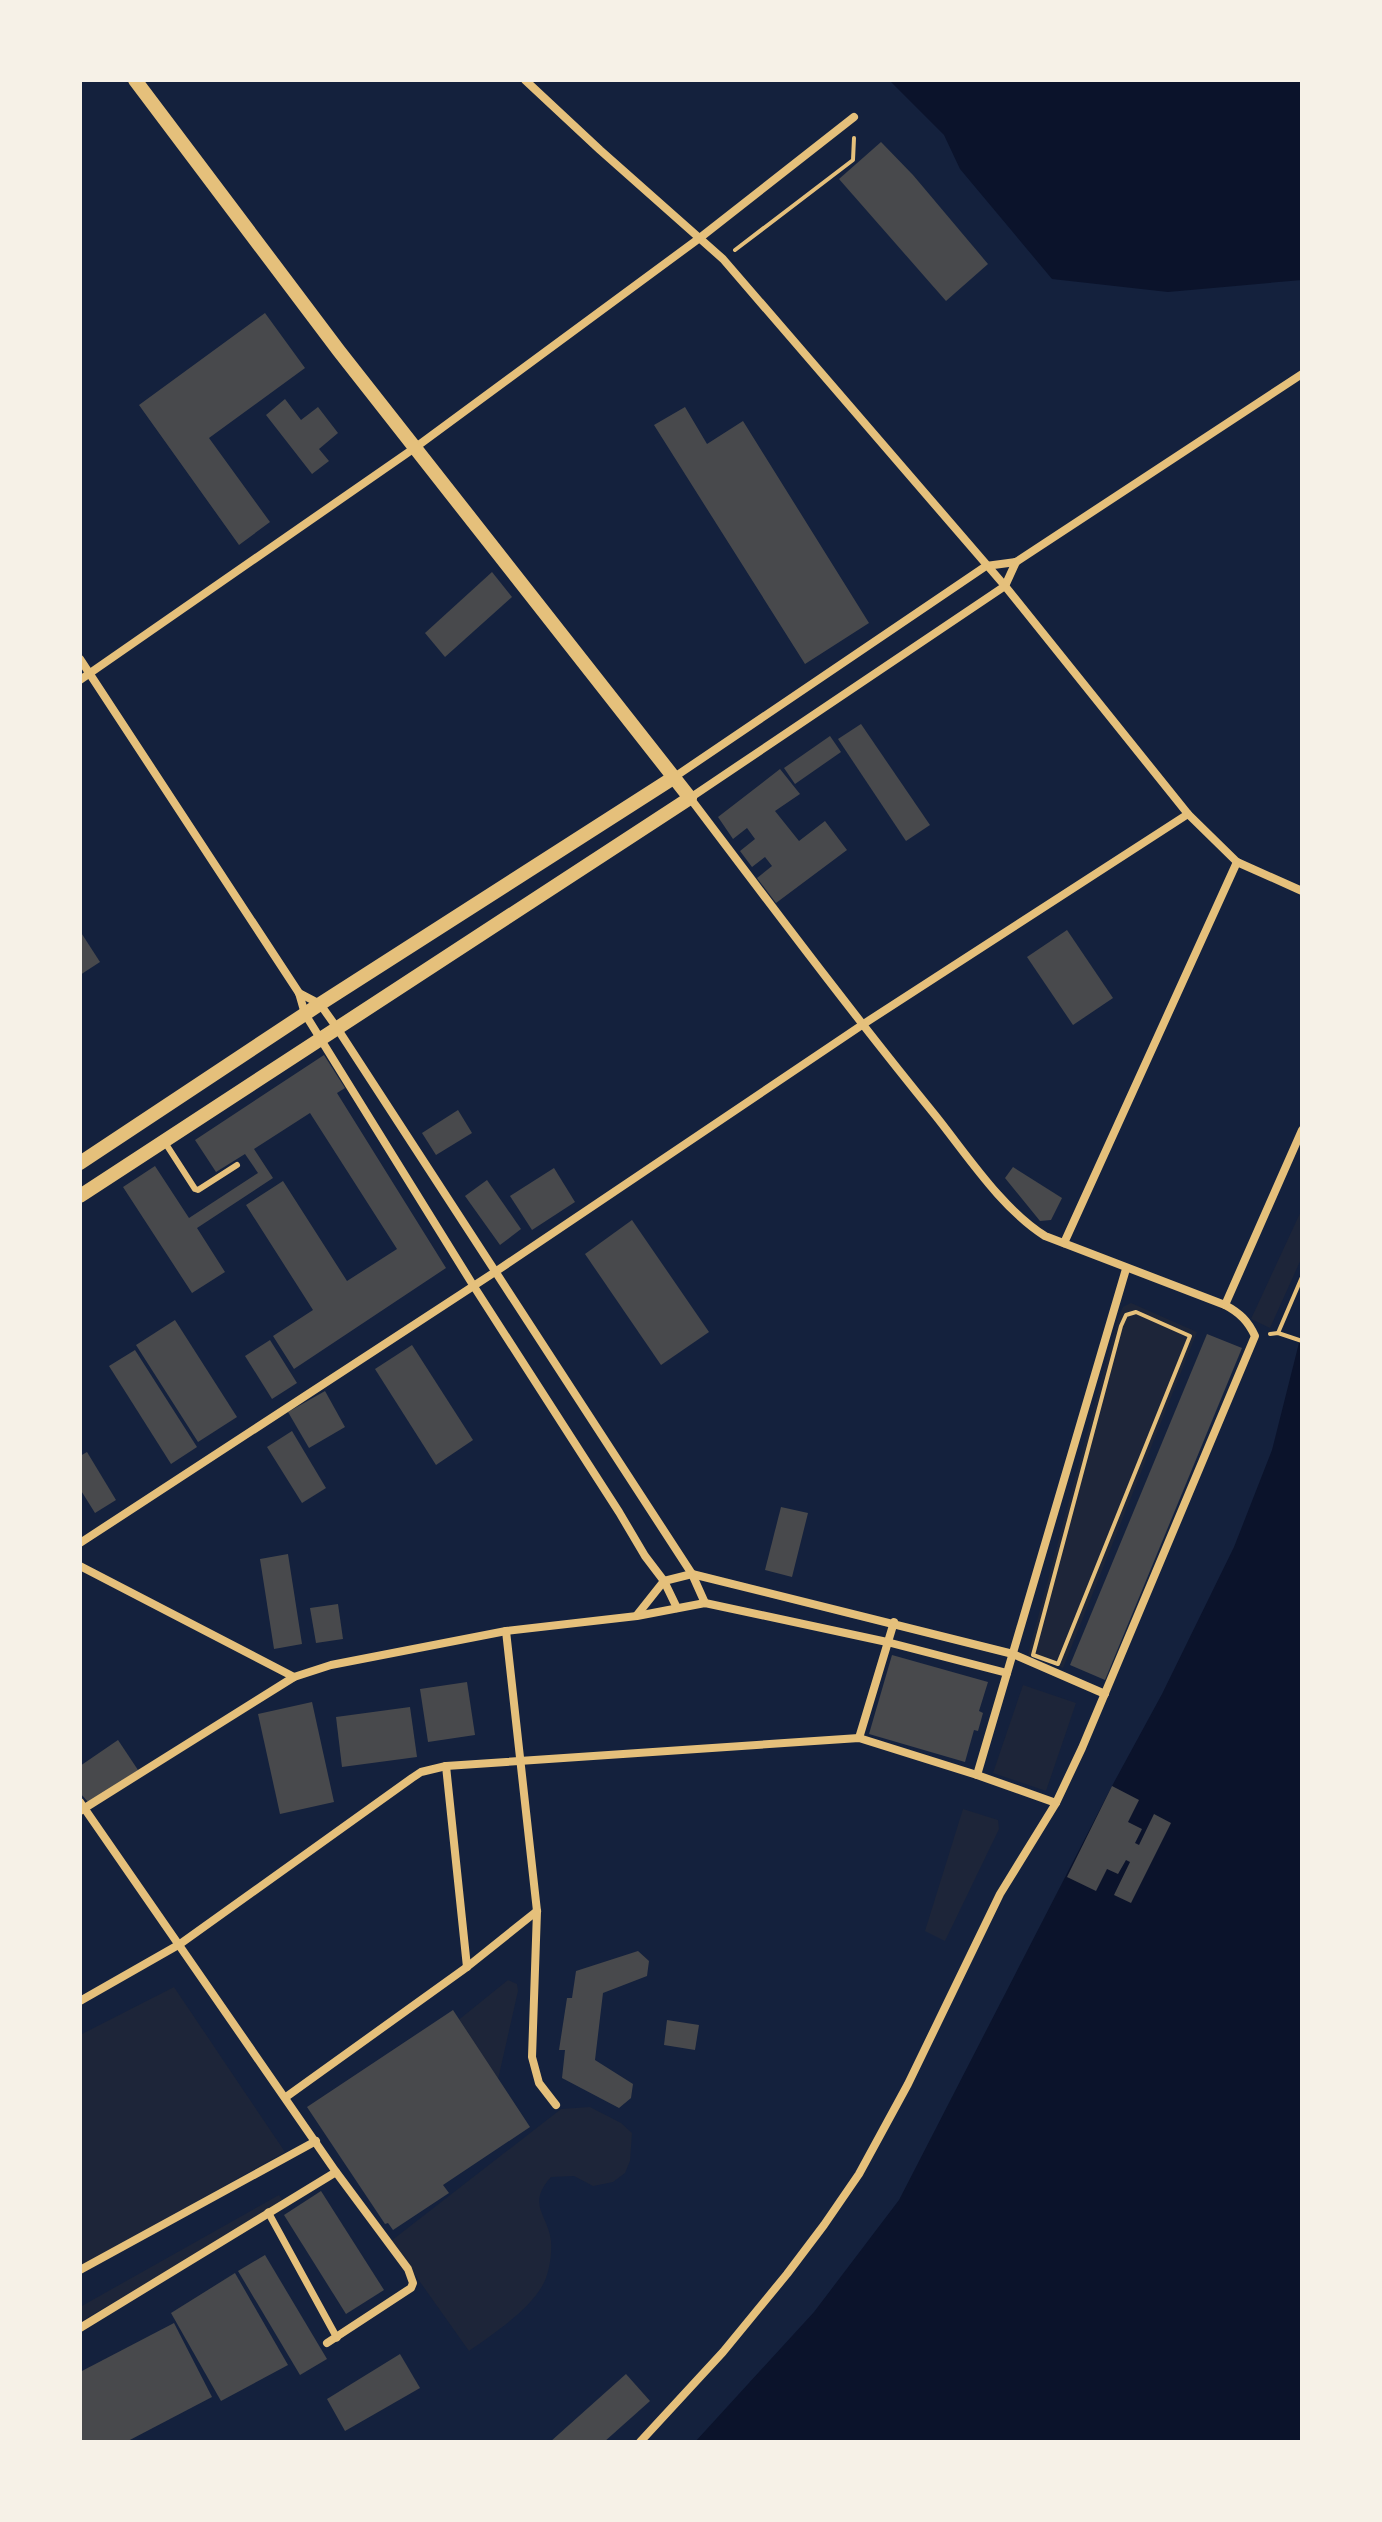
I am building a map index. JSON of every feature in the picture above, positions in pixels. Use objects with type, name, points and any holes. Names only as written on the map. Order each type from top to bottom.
[{"type":"street","points":[[135,80],[339,351],[690,798],[862,1025],[996,1191],[1037,1231],[1126,1269],[1225,1305],[1249,1323],[1255,1336],[1056,1803],[1000,1894],[908,2084],[859,2174],[787,2274],[703,2375],[640,2442]]},
{"type":"street","points":[[525,80],[723,259],[1005,586],[1188,814],[1237,862],[1302,891]]},
{"type":"street","points":[[80,680],[416,447],[701,237],[854,117]]},
{"type":"street","points":[[80,1163],[320,1004],[673,778],[986,566],[1016,562],[1302,374]]},
{"type":"street","points":[[80,1196],[690,798],[1005,586],[1016,562]]},
{"type":"street","points":[[80,659],[299,993],[305,1014],[473,1285],[645,1556],[664,1581],[677,1608]]},
{"type":"street","points":[[80,1543],[495,1272],[862,1025],[1188,814]]},
{"type":"street","points":[[1064,1243],[1237,862]]},
{"type":"street","points":[[299,993],[320,1004],[337,1028],[692,1574],[705,1603]]},
{"type":"street","points":[[1225,1305],[1302,1130]]},
{"type":"street","points":[[977,1775],[1126,1269]]},
{"type":"street","points":[[80,1566],[294,1677]]},
{"type":"street","points":[[637,1616],[664,1581],[692,1574],[1013,1654],[1105,1694]]},
{"type":"street","points":[[327,2343],[411,2288],[413,2283],[408,2269],[336,2172],[82,1807],[294,1677],[331,1665],[506,1631],[637,1616],[705,1603],[887,1642],[1007,1673]]},
{"type":"street","points":[[859,1738],[894,1622]]},
{"type":"street","points":[[506,1631],[537,1911],[532,2057],[539,2083],[556,2105]]},
{"type":"street","points":[[80,2001],[180,1944],[421,1772],[446,1766],[859,1738],[1056,1803]]},
{"type":"street","points":[[446,1766],[467,1967]]},
{"type":"street","points":[[286,2097],[467,1967],[537,1911]]},
{"type":"street","points":[[80,2270],[316,2141]]},
{"type":"street","points":[[80,2328],[336,2172]]},
{"type":"street","points":[[268,2212],[337,2338]]},
{"type":"lane","points":[[164,1141],[197,1190],[237,1165]]},
{"type":"path","points":[[723,259],[853,160],[854,117]]},
{"type":"path","points":[[1302,1277],[1278,1333],[1302,1341]]},
{"type":"path","points":[[1136,1312],[1190,1336],[1058,1664],[1033,1655],[1123,1319],[1129,1313],[1136,1312]]},
{"type":"shaded area","points":[[889,80],[1302,80],[1302,280],[1168,292],[1052,279],[960,169],[944,135]]},
{"type":"shaded area","points":[[1302,1209],[1302,1257],[1270,1328],[1251,1319]]},
{"type":"shaded area","points":[[1131,1303],[1197,1332],[1063,1668],[1028,1655],[1118,1318],[1123,1307]]},
{"type":"shaded area","points":[[1302,1331],[1302,2442],[695,2442],[814,2312],[899,2200],[1162,1694],[1234,1547],[1272,1450]]},
{"type":"shaded area","points":[[1023,1685],[1076,1703],[1046,1791],[993,1773]]},
{"type":"shaded area","points":[[963,1809],[998,1820],[999,1829],[945,1941],[925,1931]]},
{"type":"shaded area","points":[[508,1980],[517,1984],[518,1991],[497,2084],[456,2022]]},
{"type":"shaded area","points":[[174,1987],[285,2152],[80,2267],[80,2035]]},
{"type":"shaded area","points":[[590,2107],[621,2123],[632,2133],[630,2161],[625,2173],[613,2182],[593,2186],[574,2176],[551,2177],[539,2202],[551,2241],[550,2260],[541,2289],[501,2328],[469,2351],[391,2241],[561,2109]]},
{"type":"shaded area","points":[[279,2195],[288,2208],[264,2215],[80,2322],[80,2307]]},
{"type":"building","points":[[881,142],[988,264],[946,301],[839,179]]},
{"type":"building","points":[[265,313],[305,368],[209,438],[270,522],[239,545],[139,405]]},
{"type":"building","points":[[285,399],[301,420],[318,407],[338,433],[319,449],[329,461],[312,474],[266,415]]},
{"type":"building","points":[[685,407],[707,444],[743,421],[869,623],[805,664],[654,425]]},
{"type":"building","points":[[492,572],[512,597],[445,657],[425,633]]},
{"type":"building","points":[[861,724],[930,825],[906,841],[838,739]]},
{"type":"building","points":[[830,736],[841,752],[795,784],[784,768]]},
{"type":"building","points":[[780,769],[800,794],[775,811],[799,841],[825,821],[847,850],[776,903],[757,878],[772,866],[765,857],[752,867],[740,851],[755,839],[747,828],[733,839],[718,817]]},
{"type":"building","points":[[1067,930],[1113,998],[1073,1025],[1027,957]]},
{"type":"building","points":[[80,931],[100,962],[80,975]]},
{"type":"building","points":[[324,1055],[345,1088],[337,1093],[446,1268],[294,1369],[273,1336],[313,1310],[246,1205],[283,1181],[347,1281],[397,1249],[310,1113],[254,1149],[273,1178],[197,1228],[225,1272],[192,1293],[123,1187],[155,1166],[189,1218],[258,1173],[245,1154],[216,1172],[195,1140]]},
{"type":"building","points":[[458,1110],[472,1133],[436,1155],[422,1133]]},
{"type":"building","points":[[1013,1167],[1062,1198],[1051,1220],[1040,1221],[1005,1178]]},
{"type":"building","points":[[554,1168],[575,1202],[532,1230],[510,1196]]},
{"type":"building","points":[[487,1180],[521,1229],[500,1245],[465,1196]]},
{"type":"building","points":[[632,1220],[709,1332],[661,1365],[585,1254]]},
{"type":"building","points":[[175,1320],[237,1417],[198,1442],[136,1345]]},
{"type":"building","points":[[1207,1334],[1242,1348],[1105,1680],[1070,1665]]},
{"type":"building","points":[[270,1340],[297,1383],[272,1399],[245,1356]]},
{"type":"building","points":[[412,1345],[473,1440],[436,1465],[375,1369]]},
{"type":"building","points":[[135,1350],[197,1447],[171,1464],[109,1366]]},
{"type":"building","points":[[325,1391],[345,1427],[309,1448],[288,1412]]},
{"type":"building","points":[[292,1431],[326,1488],[302,1503],[267,1447]]},
{"type":"building","points":[[87,1452],[116,1500],[95,1513],[80,1489],[80,1456]]},
{"type":"building","points":[[781,1507],[808,1513],[792,1577],[765,1570]]},
{"type":"building","points":[[288,1554],[302,1644],[274,1649],[260,1559]]},
{"type":"building","points":[[338,1604],[343,1639],[316,1643],[310,1608]]},
{"type":"building","points":[[892,1655],[988,1682],[979,1711],[983,1713],[978,1731],[974,1730],[965,1762],[869,1734]]},
{"type":"building","points":[[467,1682],[475,1735],[428,1742],[420,1689]]},
{"type":"building","points":[[312,1702],[334,1802],[280,1814],[258,1714]]},
{"type":"building","points":[[410,1707],[417,1757],[342,1767],[336,1717]]},
{"type":"building","points":[[118,1740],[138,1770],[89,1803],[80,1793],[80,1766]]},
{"type":"building","points":[[1112,1786],[1139,1800],[1128,1822],[1142,1829],[1135,1843],[1139,1845],[1154,1814],[1171,1823],[1131,1903],[1114,1895],[1130,1862],[1126,1860],[1118,1874],[1107,1869],[1096,1891],[1067,1877]]},
{"type":"building","points":[[638,1951],[649,1961],[647,1976],[603,1993],[595,2060],[633,2084],[631,2098],[619,2108],[562,2078],[565,2050],[559,2050],[567,1998],[572,1998],[576,1971]]},
{"type":"building","points":[[453,2010],[530,2127],[443,2185],[449,2193],[393,2230],[388,2223],[385,2224],[307,2107]]},
{"type":"building","points":[[667,2020],[699,2025],[695,2050],[664,2045]]},
{"type":"building","points":[[321,2191],[384,2290],[346,2314],[284,2215]]},
{"type":"building","points":[[265,2255],[327,2359],[300,2375],[238,2271]]},
{"type":"building","points":[[235,2273],[288,2365],[221,2401],[171,2313]]},
{"type":"building","points":[[174,2323],[212,2397],[126,2442],[80,2442],[80,2372]]},
{"type":"building","points":[[400,2354],[420,2388],[345,2431],[327,2399]]},
{"type":"building","points":[[626,2374],[650,2401],[604,2442],[550,2442]]}]
